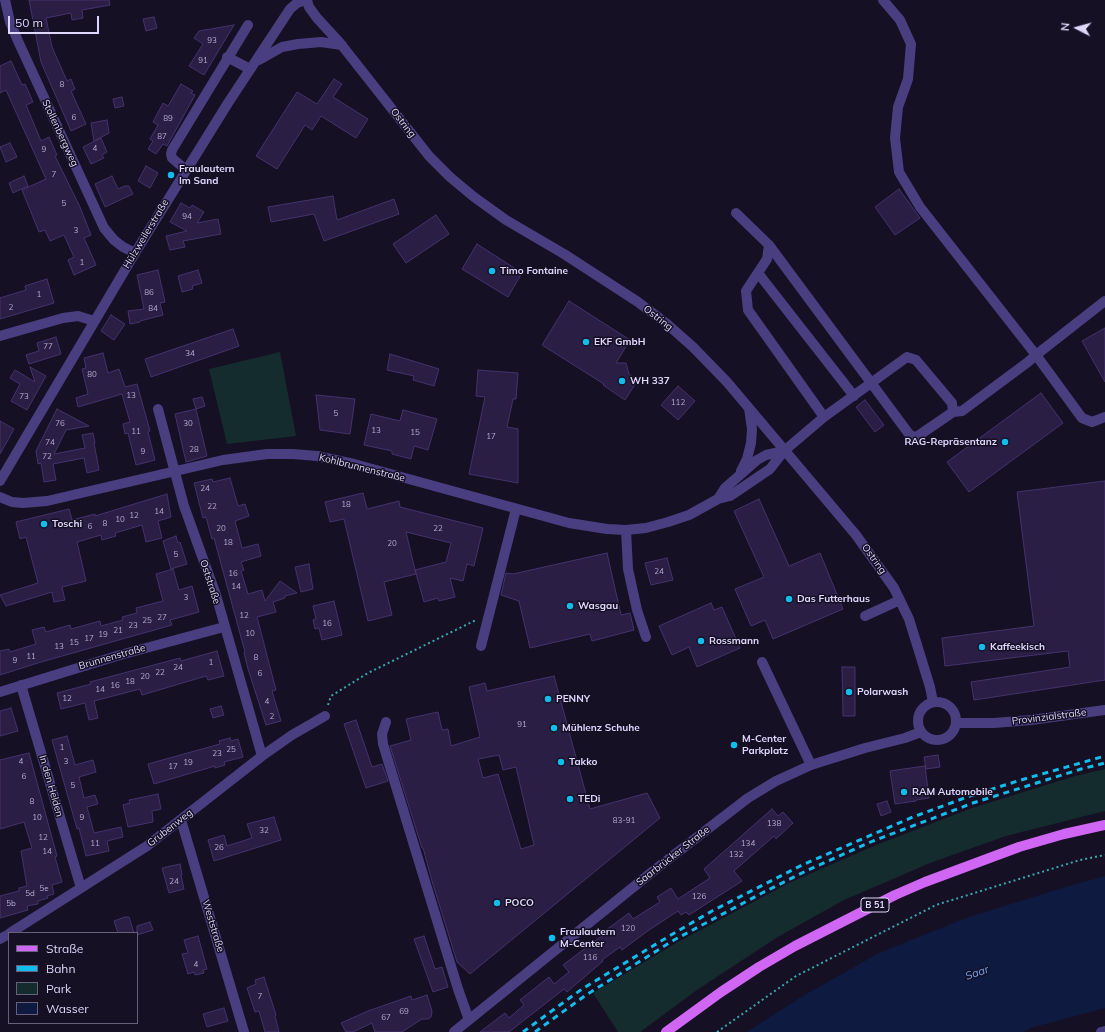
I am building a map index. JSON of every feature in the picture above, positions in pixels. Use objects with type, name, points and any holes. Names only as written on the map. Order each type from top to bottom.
[{"type":"main road","name":"B 51","points":[[666,1032],[721,992],[759,967],[795,946],[895,895],[925,882],[1019,847],[1064,834],[1105,825]]},
{"type":"street","name":"Stollenbergweg","points":[[5,0],[10,22],[18,41],[104,228],[114,240],[123,247],[135,253]]},
{"type":"street","name":"Hülzweilerstraße","points":[[0,481],[135,253],[253,65],[290,9],[297,3],[307,0]]},
{"type":"street","name":"Ostring","points":[[307,0],[309,7],[342,46],[429,156],[450,177],[474,197],[506,220],[612,284],[667,324],[693,347],[727,382],[856,535],[894,588],[909,619],[930,687],[933,702]]},
{"type":"street","points":[[883,0],[900,20],[910,44],[908,79],[898,106],[895,138],[899,172],[920,207],[1036,355],[1082,418],[1092,422],[1105,417]]},
{"type":"street","points":[[186,170],[172,158],[172,150],[227,57],[248,25]]},
{"type":"street","points":[[227,57],[253,65],[272,51],[288,45],[309,42],[342,46]]},
{"type":"street","points":[[736,213],[768,245],[909,434],[915,438],[953,412],[962,411],[1028,362],[1105,300]]},
{"type":"street","points":[[768,245],[767,260],[746,292],[748,310],[824,417]]},
{"type":"street","points":[[758,273],[854,396]]},
{"type":"street","points":[[0,336],[63,318],[78,316],[94,321]]},
{"type":"street","points":[[784,451],[824,417],[872,384],[907,357],[916,360],[952,403],[953,412]]},
{"type":"street","name":"Kohlbrunnenstraße","points":[[738,476],[747,459],[751,443],[752,429],[749,408]]},
{"type":"street","name":"Oststraße","points":[[158,409],[173,471],[191,528],[216,596],[262,756]]},
{"type":"street","name":"Kohlbrunnenstraße","points":[[718,499],[725,488],[757,460],[766,455],[784,451]]},
{"type":"street","name":"Kohlbrunnenstraße","points":[[0,497],[12,502],[40,502],[173,471],[247,456],[293,454],[317,456],[354,464],[583,526],[626,530],[646,528],[668,522],[689,515],[718,499],[730,496],[770,469],[784,451]]},
{"type":"street","points":[[482,646],[516,509]]},
{"type":"street","points":[[626,530],[628,569],[637,610],[646,637]]},
{"type":"street","points":[[864,616],[900,600]]},
{"type":"street","name":"Brunnenstraße","points":[[0,692],[134,650],[224,627]]},
{"type":"street","points":[[762,662],[811,765]]},
{"type":"street","name":"In den Helden","points":[[21,685],[81,888]]},
{"type":"street","points":[[933,702],[939,702],[950,706],[954,711],[956,723],[952,734],[941,740],[930,739],[921,732],[918,720],[922,709],[933,702]]},
{"type":"street","name":"Provinzialstraße","points":[[956,723],[994,723],[1032,720],[1105,710]]},
{"type":"street","name":"Grubenweg","points":[[12,932],[147,846],[262,756],[292,735],[326,716]]},
{"type":"street","points":[[386,722],[382,734],[383,744],[455,982],[469,1020]]},
{"type":"street","name":"Saarbrücker Straße","points":[[454,1032],[657,868],[748,798],[776,781],[811,765],[921,732]]},
{"type":"street","name":"Weststraße","points":[[181,820],[244,1032]]},
{"type":"street","points":[[1101,1032],[1105,1031]]},
{"type":"path","points":[[326,716],[331,696],[368,673],[476,620]]},
{"type":"path","points":[[717,1032],[796,976],[936,905],[1080,860],[1105,855]]},
{"type":"green space","points":[[280,352],[296,436],[227,444],[209,369]]},
{"type":"green space","points":[[1105,769],[1105,811],[1006,836],[930,863],[844,900],[776,938],[697,990],[640,1032],[618,1032],[593,993],[676,943],[789,883],[876,845],[972,808],[1075,776]]},
{"type":"water","name":"Saar","points":[[1105,876],[1105,1008],[1034,1027],[1023,1032],[747,1032],[801,997],[879,953],[966,918]]},
{"type":"building","points":[[29,0],[109,0],[110,5],[82,10],[83,18],[72,20],[71,13],[46,18],[52,47],[67,81],[71,79],[75,89],[71,91],[86,124],[71,131],[41,62]]},
{"type":"building","points":[[154,17],[157,28],[146,31],[143,19]]},
{"type":"building","points":[[234,25],[204,75],[189,66],[203,44],[194,38],[199,31]]},
{"type":"building","points":[[11,61],[22,85],[25,84],[33,102],[26,105],[41,141],[49,137],[57,155],[55,156],[80,207],[91,235],[84,238],[96,265],[74,275],[68,260],[74,257],[64,235],[50,241],[45,230],[39,232],[22,190],[46,179],[6,90],[0,93],[0,66]]},
{"type":"building","points":[[334,79],[342,84],[333,97],[368,119],[356,138],[321,116],[312,130],[305,125],[277,169],[256,156],[297,92],[317,104]]},
{"type":"building","points":[[181,84],[193,91],[191,93],[195,95],[167,146],[163,144],[156,154],[148,149],[153,141],[150,139],[158,125],[153,122],[163,103],[168,106]]},
{"type":"building","points":[[122,97],[124,106],[115,108],[113,99]]},
{"type":"building","points":[[107,120],[109,133],[94,141],[91,123]]},
{"type":"building","points":[[101,138],[107,152],[102,155],[104,158],[91,164],[83,147]]},
{"type":"building","points":[[10,143],[17,157],[6,162],[0,147]]},
{"type":"building","points":[[146,166],[158,173],[150,188],[138,181]]},
{"type":"building","points":[[24,176],[28,186],[13,193],[9,183]]},
{"type":"building","points":[[112,176],[118,189],[129,186],[133,194],[105,207],[95,184]]},
{"type":"building","points":[[899,189],[920,218],[895,235],[875,207]]},
{"type":"building","points":[[333,196],[337,220],[394,199],[399,214],[324,241],[314,214],[271,222],[268,207]]},
{"type":"building","points":[[181,203],[190,208],[192,205],[204,212],[197,223],[218,219],[221,234],[183,241],[185,247],[170,250],[166,236],[187,231],[170,222]]},
{"type":"building","points":[[436,215],[449,234],[406,263],[393,244]]},
{"type":"building","name":"Timo Fontaine","points":[[477,244],[522,273],[508,297],[462,269]]},
{"type":"building","points":[[158,270],[165,302],[160,303],[163,315],[130,324],[128,311],[144,309],[137,275]]},
{"type":"building","points":[[198,270],[202,283],[192,286],[193,289],[182,292],[178,276]]},
{"type":"building","points":[[47,279],[54,303],[0,319],[0,298],[26,290],[25,286]]},
{"type":"building","name":"EKF GmbH","points":[[569,301],[630,340],[616,363],[626,363],[629,374],[638,380],[625,400],[603,385],[604,384],[542,345]]},
{"type":"building","points":[[111,315],[125,324],[114,340],[101,331]]},
{"type":"building","points":[[1105,328],[1105,382],[1082,341]]},
{"type":"building","points":[[233,329],[239,346],[151,377],[145,359]]},
{"type":"building","points":[[56,337],[61,354],[29,364],[26,355],[39,351],[37,343]]},
{"type":"building","points":[[103,353],[108,373],[119,369],[125,387],[137,384],[150,431],[148,432],[155,460],[136,465],[128,433],[125,434],[123,424],[130,422],[122,394],[78,407],[76,398],[88,394],[82,369],[86,368],[84,358]]},
{"type":"building","points":[[390,354],[439,369],[434,386],[413,380],[414,376],[387,370]]},
{"type":"building","points":[[30,367],[46,376],[27,410],[11,401],[20,384],[10,378],[15,370],[35,382]]},
{"type":"building","points":[[478,370],[518,373],[516,399],[513,399],[507,427],[518,429],[518,483],[469,474],[485,397],[476,396]]},
{"type":"building","points":[[678,386],[695,401],[678,420],[661,405]]},
{"type":"building","name":"RAG-Repräsentanz","points":[[1041,393],[1063,423],[969,492],[947,462]]},
{"type":"building","points":[[316,395],[355,399],[350,434],[320,430]]},
{"type":"building","points":[[202,397],[205,406],[196,409],[193,399]]},
{"type":"building","points":[[865,400],[884,425],[875,432],[856,407]]},
{"type":"building","points":[[57,409],[89,426],[66,430],[54,454],[85,448],[82,435],[93,433],[99,470],[87,473],[84,458],[53,464],[56,480],[44,482],[41,463],[38,464],[36,451]]},
{"type":"building","points":[[196,409],[207,456],[186,462],[175,414]]},
{"type":"building","points":[[403,410],[437,419],[428,450],[414,446],[411,459],[392,454],[392,451],[364,445],[371,414],[400,421]]},
{"type":"building","points":[[0,421],[14,429],[0,454]]},
{"type":"building","points":[[230,478],[238,506],[245,504],[249,516],[235,521],[242,548],[258,544],[261,556],[241,562],[244,570],[241,571],[248,594],[262,590],[265,601],[280,581],[297,593],[285,596],[285,598],[273,602],[276,612],[257,617],[276,690],[272,691],[281,721],[266,725],[248,669],[245,652],[214,538],[212,539],[206,517],[203,518],[194,483],[212,479],[213,482]]},
{"type":"building","points":[[1105,481],[1105,680],[974,700],[971,682],[1070,667],[1068,651],[945,666],[942,638],[1034,626],[1017,492]]},
{"type":"building","points":[[363,493],[367,509],[399,501],[400,507],[483,528],[474,566],[467,564],[463,581],[450,578],[455,597],[439,601],[438,598],[424,602],[416,574],[384,582],[392,615],[368,621],[344,519],[330,522],[325,502]],"holes":[[[406,532],[451,543],[446,562],[415,570]]]},
{"type":"building","points":[[167,494],[171,517],[158,521],[162,538],[146,542],[142,525],[115,533],[116,536],[102,540],[101,535],[77,542],[86,581],[62,587],[65,600],[54,602],[52,592],[6,606],[0,595],[38,583],[26,537],[20,539],[16,522],[69,509],[72,520],[95,514],[95,516]]},
{"type":"building","name":"Das Futterhaus","points":[[759,499],[789,566],[820,553],[843,609],[773,639],[765,620],[751,626],[735,589],[764,577],[734,511]]},
{"type":"building","points":[[176,536],[178,543],[180,542],[187,564],[171,569],[163,541]]},
{"type":"building","name":"Wasgau","points":[[607,553],[621,615],[630,613],[634,630],[592,641],[590,634],[530,648],[519,601],[501,595],[506,573],[513,574]]},
{"type":"building","points":[[667,558],[673,580],[651,585],[645,563]]},
{"type":"building","points":[[309,564],[313,589],[301,592],[295,567]]},
{"type":"building","points":[[173,569],[179,590],[192,586],[199,612],[170,620],[172,625],[0,675],[0,651],[9,649],[10,652],[36,644],[32,630],[44,627],[46,632],[70,625],[71,629],[100,621],[101,626],[123,620],[122,617],[137,613],[136,608],[163,601],[156,574]]},
{"type":"building","points":[[334,601],[342,635],[322,640],[319,628],[315,629],[313,620],[316,619],[313,606]]},
{"type":"building","name":"Rossmann","points":[[711,603],[714,610],[722,607],[740,648],[697,667],[689,647],[672,655],[659,626]]},
{"type":"building","points":[[217,651],[224,676],[208,680],[206,676],[142,695],[140,689],[94,701],[98,718],[89,720],[85,703],[61,709],[57,693],[91,684],[90,682],[180,658],[181,661]]},
{"type":"building","name":"Polarwash","points":[[842,667],[855,667],[855,716],[843,716]]},
{"type":"building","name":"POCO","points":[[554,676],[590,809],[647,793],[660,818],[470,974],[457,962],[423,848],[390,746],[411,740],[406,719],[438,712],[442,730],[448,729],[451,746],[480,737],[469,687],[485,683],[487,691]],"holes":[[[499,755],[503,770],[516,767],[534,845],[521,849],[498,774],[483,778],[478,759]]]},
{"type":"building","points":[[221,706],[224,715],[213,718],[210,709]]},
{"type":"building","points":[[11,708],[18,731],[0,736],[0,711]]},
{"type":"building","points":[[356,720],[372,767],[382,764],[388,781],[366,788],[344,724]]},
{"type":"building","points":[[67,736],[75,765],[93,760],[96,772],[79,777],[84,798],[95,795],[98,804],[87,807],[94,833],[121,827],[123,837],[107,841],[109,851],[86,856],[52,740]]},
{"type":"building","points":[[230,738],[231,741],[238,739],[243,757],[224,762],[225,765],[215,768],[215,766],[154,784],[148,764],[220,744],[219,741]]},
{"type":"building","points":[[29,753],[57,856],[55,857],[62,882],[52,885],[54,894],[47,896],[48,898],[38,901],[38,904],[27,906],[28,910],[0,918],[0,896],[19,891],[19,888],[27,886],[21,851],[32,848],[24,822],[0,829],[0,760]]},
{"type":"building","points":[[938,755],[940,767],[926,769],[924,757]]},
{"type":"building","name":"RAM Automobile","points":[[925,766],[929,798],[895,804],[890,771]]},
{"type":"building","points":[[158,794],[161,809],[152,811],[153,822],[128,827],[123,805],[130,803],[129,800]]},
{"type":"building","points":[[887,801],[891,812],[881,816],[877,804]]},
{"type":"building","points":[[772,809],[778,816],[783,812],[793,823],[776,839],[774,836],[734,871],[742,881],[689,915],[686,912],[681,915],[678,911],[622,950],[620,947],[602,960],[603,961],[567,992],[564,989],[509,1032],[480,1032],[505,1013],[509,1018],[524,1005],[520,1000],[549,977],[554,984],[569,972],[563,965],[629,913],[633,919],[660,902],[657,897],[671,888],[678,899],[710,878],[704,869]]},
{"type":"building","points":[[274,817],[281,840],[214,861],[208,840],[224,835],[227,846],[252,838],[247,824]]},
{"type":"building","points":[[180,864],[184,889],[169,893],[162,868]]},
{"type":"building","points":[[129,917],[134,932],[118,932],[114,921]]},
{"type":"building","points":[[150,922],[153,930],[138,935],[137,926]]},
{"type":"building","points":[[198,936],[207,969],[203,970],[204,973],[195,975],[194,972],[188,974],[182,954],[188,953],[184,940]]},
{"type":"building","points":[[424,936],[435,969],[442,967],[448,987],[433,992],[414,939]]},
{"type":"building","points":[[264,977],[276,1015],[279,1032],[265,1032],[259,1011],[255,1012],[247,988],[256,984],[255,980]]},
{"type":"building","points":[[427,995],[432,1011],[431,1017],[428,1019],[422,1019],[402,1032],[375,1032],[372,1023],[353,1032],[346,1032],[341,1023],[368,1011],[411,996],[412,1000]]},
{"type":"building","points":[[224,1008],[228,1021],[207,1027],[203,1014]]},
{"type":"railway","points":[[523,1032],[582,989],[671,935],[712,911],[802,865],[913,817],[970,796],[1105,756]]},
{"type":"railway","points":[[535,1032],[586,995],[674,940],[808,870],[873,841],[973,803],[1081,769],[1105,763]]},
{"type":"place","name":"Fraulautern Im Sand","points":[[171,175]]},
{"type":"place","name":"Timo Fontaine","points":[[492,271]]},
{"type":"place","name":"EKF GmbH","points":[[586,342]]},
{"type":"place","name":"WH 337","points":[[622,381]]},
{"type":"place","name":"RAG-Repräsentanz","points":[[1005,442]]},
{"type":"place","name":"Toschi","points":[[44,524]]},
{"type":"place","name":"Das Futterhaus","points":[[789,599]]},
{"type":"place","name":"Wasgau","points":[[570,606]]},
{"type":"place","name":"Rossmann","points":[[701,641]]},
{"type":"place","name":"Kaffeekisch","points":[[982,647]]},
{"type":"place","name":"Polarwash","points":[[849,692]]},
{"type":"place","name":"PENNY","points":[[548,699]]},
{"type":"place","name":"Mühlenz Schuhe","points":[[554,728]]},
{"type":"place","name":"M-Center Parkplatz","points":[[734,745]]},
{"type":"place","name":"Takko","points":[[561,762]]},
{"type":"place","name":"RAM Automobile","points":[[904,792]]},
{"type":"place","name":"TEDi","points":[[570,799]]},
{"type":"place","name":"POCO","points":[[497,903]]},
{"type":"place","name":"Fraulautern M-Center","points":[[552,938]]}]
